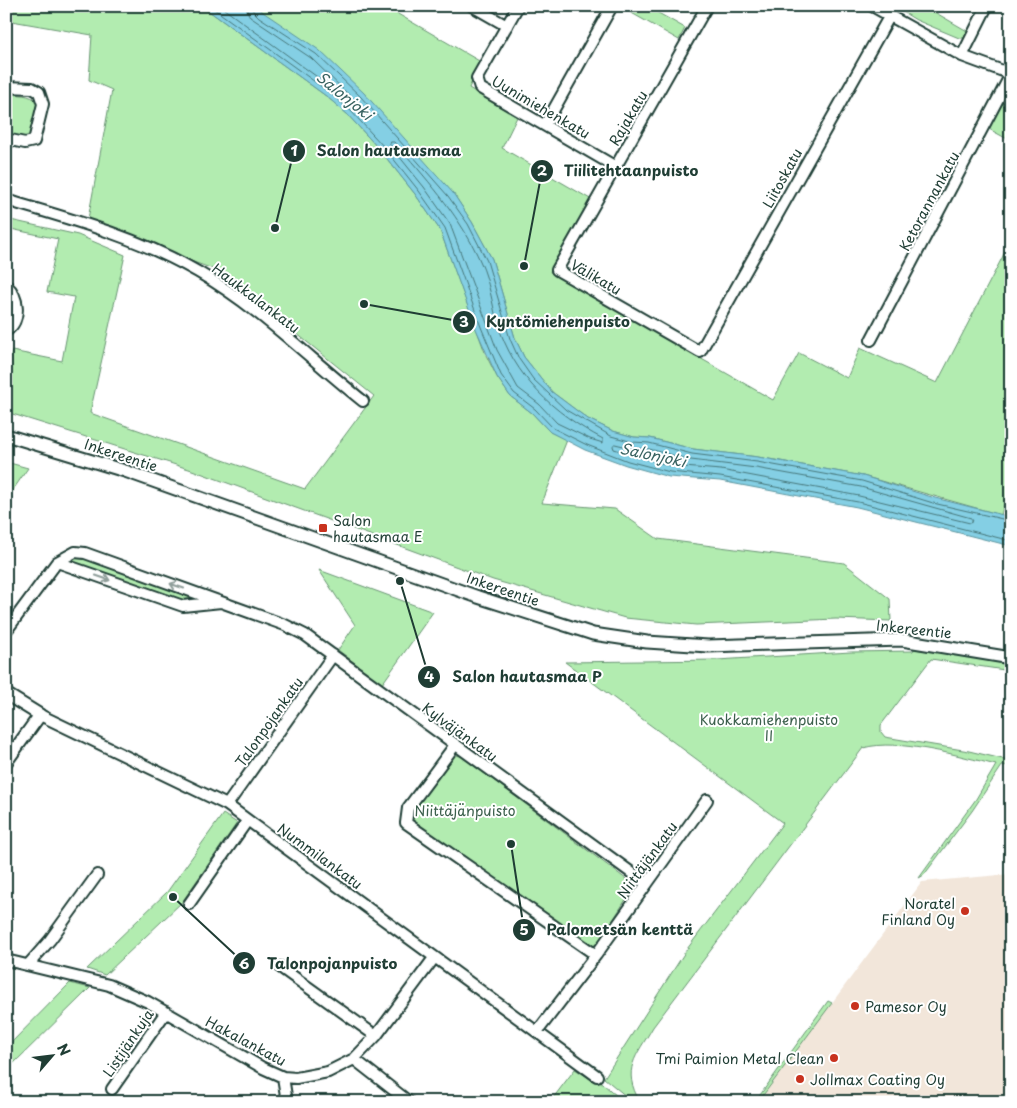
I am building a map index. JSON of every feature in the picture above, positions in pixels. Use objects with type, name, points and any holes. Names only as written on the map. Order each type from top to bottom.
[{"type":"street","points":[[472,6],[507,26]]},
{"type":"street","name":"Uunimiehenkatu","points":[[518,6],[477,82],[480,88],[616,167]]},
{"type":"street","points":[[545,126],[612,6]]},
{"type":"street","name":"Rajakatu","points":[[557,270],[707,6]]},
{"type":"street","points":[[872,6],[962,56],[1011,74]]},
{"type":"street","points":[[962,56],[987,6]]},
{"type":"street","name":"Liitoskatu","points":[[700,352],[889,17]]},
{"type":"street","name":"Ketorannankatu","points":[[871,340],[1011,74]]},
{"type":"street","points":[[6,87],[32,88],[39,92],[43,104],[34,140],[25,142],[6,139]]},
{"type":"street","name":"Haukkalankatu","points":[[6,200],[70,218],[132,242],[198,272],[235,296],[275,327],[363,401]]},
{"type":"street","name":"Välikatu","points":[[557,270],[700,352]]},
{"type":"street","points":[[6,286],[14,293],[17,304],[13,324],[6,331]]},
{"type":"street","name":"Inkereentie","points":[[6,435],[125,471],[522,612],[593,634],[647,642],[708,646],[902,640],[1011,658]]},
{"type":"street","name":"Kylväjänkatu","points":[[57,562],[75,552],[85,553],[296,629],[646,884]]},
{"type":"street","points":[[6,631],[57,562],[183,606],[195,607],[223,602]]},
{"type":"street","name":"Talonpojankatu","points":[[227,805],[333,655]]},
{"type":"street","name":"Nummilankatu","points":[[6,694],[40,715],[227,805],[597,1076]]},
{"type":"street","points":[[6,762],[40,715]]},
{"type":"street","points":[[455,745],[408,808],[406,823],[596,955]]},
{"type":"street","name":"Niittäjänkatu","points":[[537,1032],[596,955],[708,800]]},
{"type":"street","points":[[189,904],[247,821]]},
{"type":"street","points":[[28,965],[50,940],[97,875]]},
{"type":"street","name":"Hakalankatu","points":[[6,960],[109,985],[166,1012],[263,1068],[283,1077],[318,1075],[342,1066],[354,1059],[376,1036],[434,958]]},
{"type":"street","points":[[280,967],[376,1036]]},
{"type":"street","name":"Listijänkuja","points":[[112,1089],[166,1012]]},
{"type":"street","points":[[354,1059],[409,1102]]},
{"type":"street","points":[[283,1077],[288,1102]]},
{"type":"shaded area","points":[[1011,874],[1011,1102],[758,1102],[922,882]]},
{"type":"green space","points":[[6,6],[202,6],[326,96],[347,114],[380,150],[415,194],[440,230],[486,355],[497,377],[510,396],[532,413],[550,432],[567,440],[542,503],[615,509],[658,539],[844,563],[890,599],[891,621],[836,619],[696,625],[625,618],[493,580],[192,470],[6,412],[6,371],[12,351],[62,361],[74,297],[47,292],[58,239],[6,228],[6,219],[78,235],[125,255],[90,413],[305,489],[374,396],[219,271],[182,258],[88,219],[112,90],[89,80],[92,35],[6,20]]},
{"type":"green space","points":[[254,6],[384,6],[481,62],[469,88],[517,117],[502,148],[592,200],[550,272],[773,400],[799,353],[847,378],[860,348],[937,383],[1003,256],[1011,231],[1011,479],[1001,515],[863,476],[758,457],[693,449],[650,438],[634,437],[613,431],[588,419],[552,392],[524,357],[515,338],[492,259],[472,222],[453,193]]},
{"type":"green space","points":[[646,6],[685,28],[679,40],[621,7]]},
{"type":"green space","points":[[893,6],[924,6],[969,32],[965,38],[959,38],[916,20]]},
{"type":"green space","points":[[1011,85],[1011,141],[989,129]]},
{"type":"green space","points":[[6,95],[27,96],[38,102],[31,135],[25,138],[6,135]]},
{"type":"green space","points":[[6,292],[10,299],[11,308],[6,324]]},
{"type":"green space","points":[[6,462],[28,468],[6,500]]},
{"type":"green space","points":[[75,552],[223,602],[195,607],[57,562]]},
{"type":"green space","points":[[319,570],[433,612],[382,684],[338,650],[355,625]]},
{"type":"green space","name":"Kuokkamiehenpuisto II","points":[[914,649],[960,655],[1011,665],[1011,671],[931,659],[881,725],[881,732],[885,737],[969,751],[1011,761],[1011,765],[1002,766],[972,811],[924,875],[919,878],[976,799],[996,765],[929,749],[893,745],[877,745],[863,748],[653,1027],[633,1063],[632,1081],[634,1091],[640,1102],[633,1102],[604,1078],[687,949],[783,823],[565,662],[717,660],[851,652],[913,651]]},
{"type":"green space","name":"Niittäjänpuisto","points":[[455,755],[461,756],[630,882],[632,890],[599,942],[593,946],[588,945],[410,820],[411,812]]},
{"type":"green space","points":[[223,814],[237,823],[182,902],[105,975],[87,969],[167,892]]},
{"type":"green space","points":[[70,983],[90,988],[9,1068],[6,1067],[6,1048]]},
{"type":"green space","points":[[828,1001],[832,1003],[758,1102],[755,1102]]},
{"type":"green space","points":[[575,1069],[592,1080],[596,1078],[624,1102],[550,1102]]},
{"type":"water","name":"Salonjoki","points":[[202,6],[254,6],[319,50],[364,93],[453,193],[472,222],[492,259],[515,338],[524,357],[552,392],[588,419],[613,431],[634,437],[650,438],[693,449],[758,457],[863,476],[935,498],[1011,517],[1011,546],[857,507],[720,481],[669,477],[626,465],[585,450],[550,432],[532,413],[510,396],[497,377],[476,329],[440,230],[415,194],[380,150],[347,114],[326,96]]},
{"type":"place","name":"Salon hautausmaa","points":[[275,228]]},
{"type":"place","name":"Tiilitehtaanpuisto","points":[[524,266]]},
{"type":"place","name":"Kyntömiehenpuisto","points":[[364,304]]},
{"type":"place","name":"Salon hautasmaa E","points":[[323,528]]},
{"type":"place","name":"Salon hautasmaa P","points":[[400,581]]},
{"type":"place","name":"Palometsän kenttä","points":[[511,844]]},
{"type":"place","name":"Talonpojanpuisto","points":[[173,897]]},
{"type":"place","name":"Noratel Finland Oy","points":[[965,911]]},
{"type":"place","name":"Pamesor Oy","points":[[855,1006]]},
{"type":"place","name":"Tmi Paimion Metal Clean","points":[[834,1058]]},
{"type":"place","name":"Jollmax Coating Oy","points":[[800,1079]]}]
